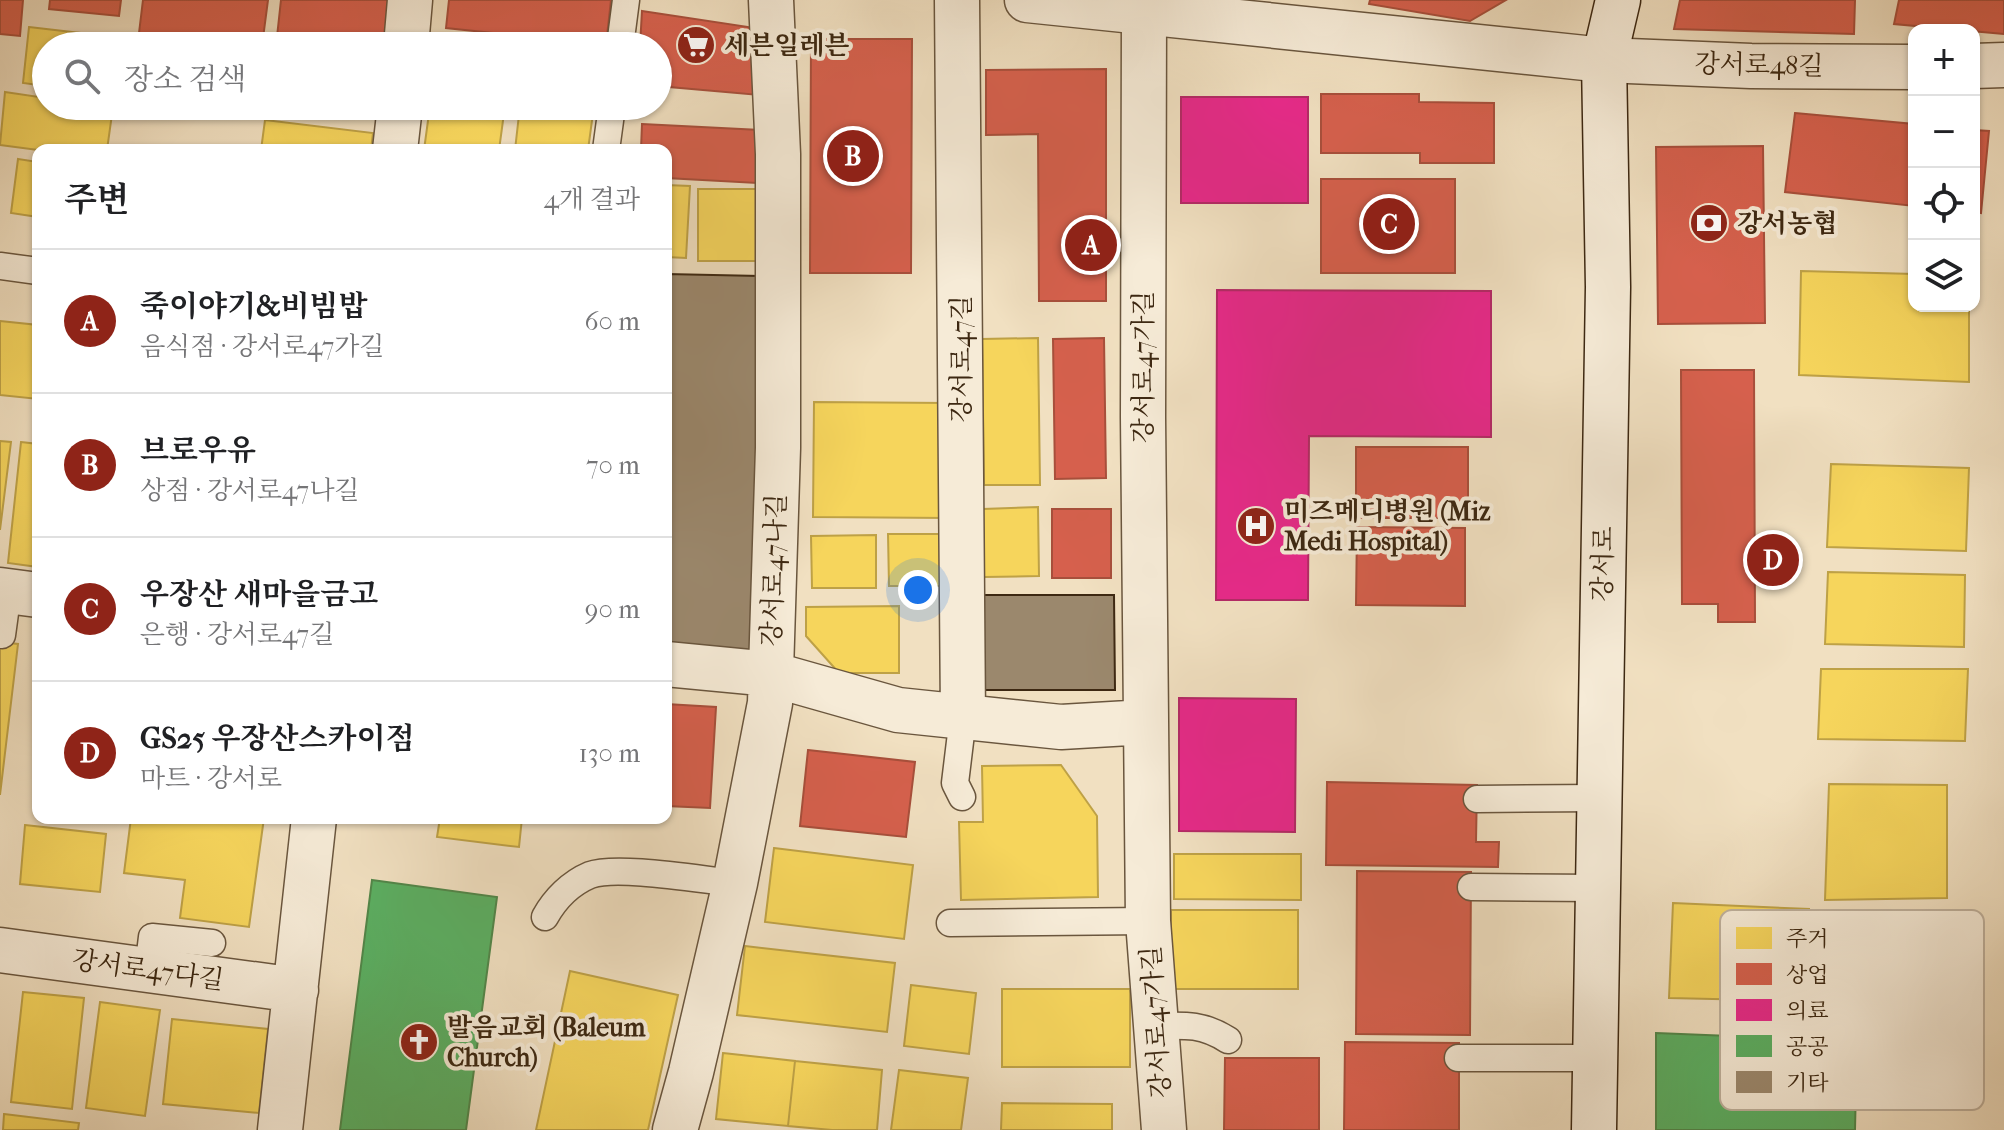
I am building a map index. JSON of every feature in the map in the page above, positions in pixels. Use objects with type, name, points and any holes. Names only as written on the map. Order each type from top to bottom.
[{"type":"street","points":[[407,32],[410,0]]},
{"type":"street","name":"강서로47나길","points":[[675,1130],[735,883],[770,703],[771,674],[759,606],[778,448],[778,154],[771,0]]},
{"type":"street","name":"강서로47길","points":[[957,0],[963,717]]},
{"type":"street","points":[[1027,0],[1145,6],[1604,60]]},
{"type":"street","name":"강서로","points":[[1594,1130],[1608,287],[1604,60],[1618,0]]},
{"type":"street","name":"강서로47가길","points":[[1145,6],[1143,417],[1148,921],[1164,1130]]},
{"type":"street","name":"강서로48길","points":[[1604,60],[1751,66],[1908,67]]},
{"type":"street","points":[[1980,66],[2004,65]]},
{"type":"street","points":[[396,144],[398,120]]},
{"type":"street","points":[[672,665],[771,674],[898,710],[1061,727],[1146,722]]},
{"type":"street","points":[[280,1130],[313,824]]},
{"type":"street","name":"강서로47다길","points":[[0,950],[296,990]]},
{"type":"lane","points":[[622,32],[626,0]]},
{"type":"lane","points":[[607,144],[610,120]]},
{"type":"lane","points":[[0,266],[32,270]]},
{"type":"lane","points":[[2,635],[15,592]]},
{"type":"lane","points":[[962,797],[955,783],[963,717]]},
{"type":"lane","points":[[1477,799],[1600,798]]},
{"type":"lane","points":[[545,917],[563,893],[593,874],[647,874],[735,883]]},
{"type":"lane","points":[[1471,887],[1598,888]]},
{"type":"lane","points":[[950,923],[1148,921]]},
{"type":"lane","points":[[148,970],[152,937],[212,943]]},
{"type":"lane","points":[[1156,1026],[1201,1027],[1211,1029],[1228,1040]]},
{"type":"lane","points":[[1458,1058],[1595,1058]]},
{"type":"building: 주거","points":[[29,27],[72,32],[32,32],[32,84],[23,83]]},
{"type":"building: 주거","points":[[5,92],[32,96],[32,120],[111,120],[108,144],[32,144],[32,149],[0,145]]},
{"type":"building: 주거","points":[[265,120],[373,133],[372,144],[262,144]]},
{"type":"building: 주거","points":[[428,120],[503,120],[500,144],[425,144]]},
{"type":"building: 주거","points":[[518,120],[592,120],[589,144],[516,144]]},
{"type":"building: 주거","points":[[18,159],[32,161],[32,216],[11,213]]},
{"type":"building: 주거","points":[[672,185],[690,186],[686,258],[672,257]]},
{"type":"building: 주거","points":[[698,189],[758,189],[758,261],[698,261]]},
{"type":"building: 주거","points":[[1801,271],[1908,274],[1908,312],[1969,312],[1969,382],[1799,375]]},
{"type":"building: 주거","points":[[0,321],[32,324],[32,398],[0,395]]},
{"type":"building: 주거","points":[[1038,338],[1040,485],[984,485],[982,339]]},
{"type":"building: 주거","points":[[814,402],[948,403],[948,518],[813,517]]},
{"type":"building: 주거","points":[[0,441],[11,442],[0,530]]},
{"type":"building: 주거","points":[[21,442],[32,443],[32,566],[8,563]]},
{"type":"building: 주거","points":[[1831,464],[1969,468],[1966,551],[1827,547]]},
{"type":"building: 주거","points":[[1038,507],[1039,576],[984,577],[983,509]]},
{"type":"building: 주거","points":[[888,534],[950,534],[950,586],[889,586]]},
{"type":"building: 주거","points":[[876,535],[876,588],[812,588],[811,536]]},
{"type":"building: 주거","points":[[1828,572],[1965,575],[1964,647],[1825,644]]},
{"type":"building: 주거","points":[[899,606],[899,673],[839,673],[806,636],[806,607]]},
{"type":"building: 주거","points":[[0,642],[18,644],[0,795]]},
{"type":"building: 주거","points":[[1821,669],[1968,669],[1965,741],[1818,739]]},
{"type":"building: 주거","points":[[1061,765],[1097,816],[1098,897],[961,900],[959,822],[983,822],[982,766]]},
{"type":"building: 주거","points":[[1829,784],[1947,785],[1947,898],[1825,900]]},
{"type":"building: 주거","points":[[130,824],[263,824],[249,927],[180,918],[185,880],[124,873]]},
{"type":"building: 주거","points":[[439,824],[521,824],[519,847],[437,837]]},
{"type":"building: 주거","points":[[25,825],[106,834],[100,892],[20,884]]},
{"type":"building: 주거","points":[[774,848],[913,865],[904,939],[765,922]]},
{"type":"building: 주거","points":[[1174,854],[1301,854],[1301,900],[1174,899]]},
{"type":"building: 주거","points":[[1673,903],[1809,909],[1720,910],[1720,999],[1669,998]]},
{"type":"building: 주거","points":[[1171,910],[1298,910],[1298,989],[1171,989]]},
{"type":"building: 주거","points":[[745,946],[895,963],[887,1032],[737,1015]]},
{"type":"building: 주거","points":[[570,971],[678,995],[648,1130],[536,1130]]},
{"type":"building: 주거","points":[[911,985],[976,993],[969,1054],[904,1046]]},
{"type":"building: 주거","points":[[1002,989],[1130,989],[1130,1067],[1002,1067]]},
{"type":"building: 주거","points":[[23,992],[84,998],[72,1109],[11,1102]]},
{"type":"building: 주거","points":[[100,1002],[160,1010],[145,1116],[86,1108]]},
{"type":"building: 주거","points":[[172,1019],[268,1029],[259,1113],[163,1104]]},
{"type":"building: 주거","points":[[723,1053],[795,1061],[788,1126],[716,1119]]},
{"type":"building: 주거","points":[[795,1061],[882,1070],[877,1130],[788,1126]]},
{"type":"building: 주거","points":[[899,1070],[968,1078],[961,1130],[891,1130]]},
{"type":"building: 주거","points":[[1002,1103],[1112,1104],[1112,1130],[1001,1130]]},
{"type":"building: 주거","points":[[4,1114],[79,1123],[78,1130],[3,1130]]},
{"type":"building: 상업","points":[[0,0],[23,0],[20,36],[0,34]]},
{"type":"building: 상업","points":[[50,0],[121,0],[119,16],[49,9]]},
{"type":"building: 상업","points":[[143,0],[268,0],[264,32],[139,32]]},
{"type":"building: 상업","points":[[281,0],[393,0],[390,32],[278,32]]},
{"type":"building: 상업","points":[[449,0],[611,0],[607,32],[484,32],[446,28]]},
{"type":"building: 상업","points":[[1370,0],[1506,0],[1470,21],[1369,4]]},
{"type":"building: 상업","points":[[1680,0],[1855,0],[1854,34],[1674,29]]},
{"type":"building: 상업","points":[[1899,0],[2004,0],[2004,34],[1980,32],[1980,24],[1894,24]]},
{"type":"building: 상업","points":[[642,11],[755,28],[759,95],[672,87],[672,32],[641,32]]},
{"type":"building: 상업","points":[[811,39],[912,39],[911,273],[810,273]]},
{"type":"building: 상업","points":[[1106,69],[1106,301],[1039,301],[1038,134],[986,135],[986,70]]},
{"type":"building: 상업","points":[[1321,94],[1419,94],[1419,102],[1494,103],[1494,163],[1420,163],[1420,153],[1321,153]]},
{"type":"building: 상업","points":[[1795,113],[1908,123],[1908,205],[1785,192]]},
{"type":"building: 상업","points":[[642,124],[760,130],[757,183],[672,178],[672,144],[641,144]]},
{"type":"building: 상업","points":[[1980,130],[1989,131],[1980,213]]},
{"type":"building: 상업","points":[[1763,146],[1765,323],[1658,324],[1656,147]]},
{"type":"building: 상업","points":[[1321,179],[1455,179],[1455,273],[1321,273]]},
{"type":"building: 상업","points":[[1104,338],[1106,478],[1055,479],[1053,339]]},
{"type":"building: 상업","points":[[1681,370],[1754,370],[1755,622],[1718,622],[1718,604],[1682,604]]},
{"type":"building: 상업","points":[[1356,447],[1468,447],[1468,518],[1356,518]]},
{"type":"building: 상업","points":[[1052,509],[1111,509],[1111,578],[1052,578]]},
{"type":"building: 상업","points":[[1357,527],[1465,528],[1465,606],[1356,605]]},
{"type":"building: 상업","points":[[672,704],[716,707],[710,808],[672,806]]},
{"type":"building: 상업","points":[[808,750],[915,762],[906,837],[800,826]]},
{"type":"building: 상업","points":[[1327,782],[1477,785],[1476,842],[1499,842],[1498,867],[1326,865]]},
{"type":"building: 상업","points":[[1357,871],[1471,872],[1470,1035],[1356,1034]]},
{"type":"building: 상업","points":[[1345,1042],[1459,1043],[1459,1130],[1344,1130]]},
{"type":"building: 상업","points":[[1225,1058],[1319,1058],[1319,1130],[1224,1130]]},
{"type":"building: 의료","points":[[1181,97],[1308,97],[1308,203],[1181,203]]},
{"type":"building: 의료","points":[[1217,290],[1491,291],[1491,437],[1309,436],[1308,600],[1216,600]]},
{"type":"building: 의료","points":[[1179,698],[1296,699],[1295,832],[1179,831]]},
{"type":"building: 공공","points":[[372,880],[497,897],[466,1130],[340,1130]]},
{"type":"building: 공공","points":[[1656,1033],[1720,1036],[1720,1110],[1855,1110],[1855,1130],[1656,1130]]},
{"type":"building: 기타","points":[[672,274],[760,276],[752,655],[672,647]]},
{"type":"building: 기타","points":[[978,595],[1114,595],[1115,690],[979,690]]},
{"type":"place","name":"세븐일레븐","points":[[696,45]]},
{"type":"place","name":"브로우유","points":[[853,156]]},
{"type":"place","name":"강서농협","points":[[1709,223]]},
{"type":"place","name":"우장산 새마을금고","points":[[1389,224]]},
{"type":"place","name":"죽이야기&비빔밥","points":[[1091,245]]},
{"type":"place","name":"미즈메디병원 (Miz Medi Hospital)","points":[[1256,526]]},
{"type":"place","name":"GS25 우장산스카이점","points":[[1773,560]]},
{"type":"place","name":"발음교회 (Baleum Church)","points":[[419,1042]]}]
